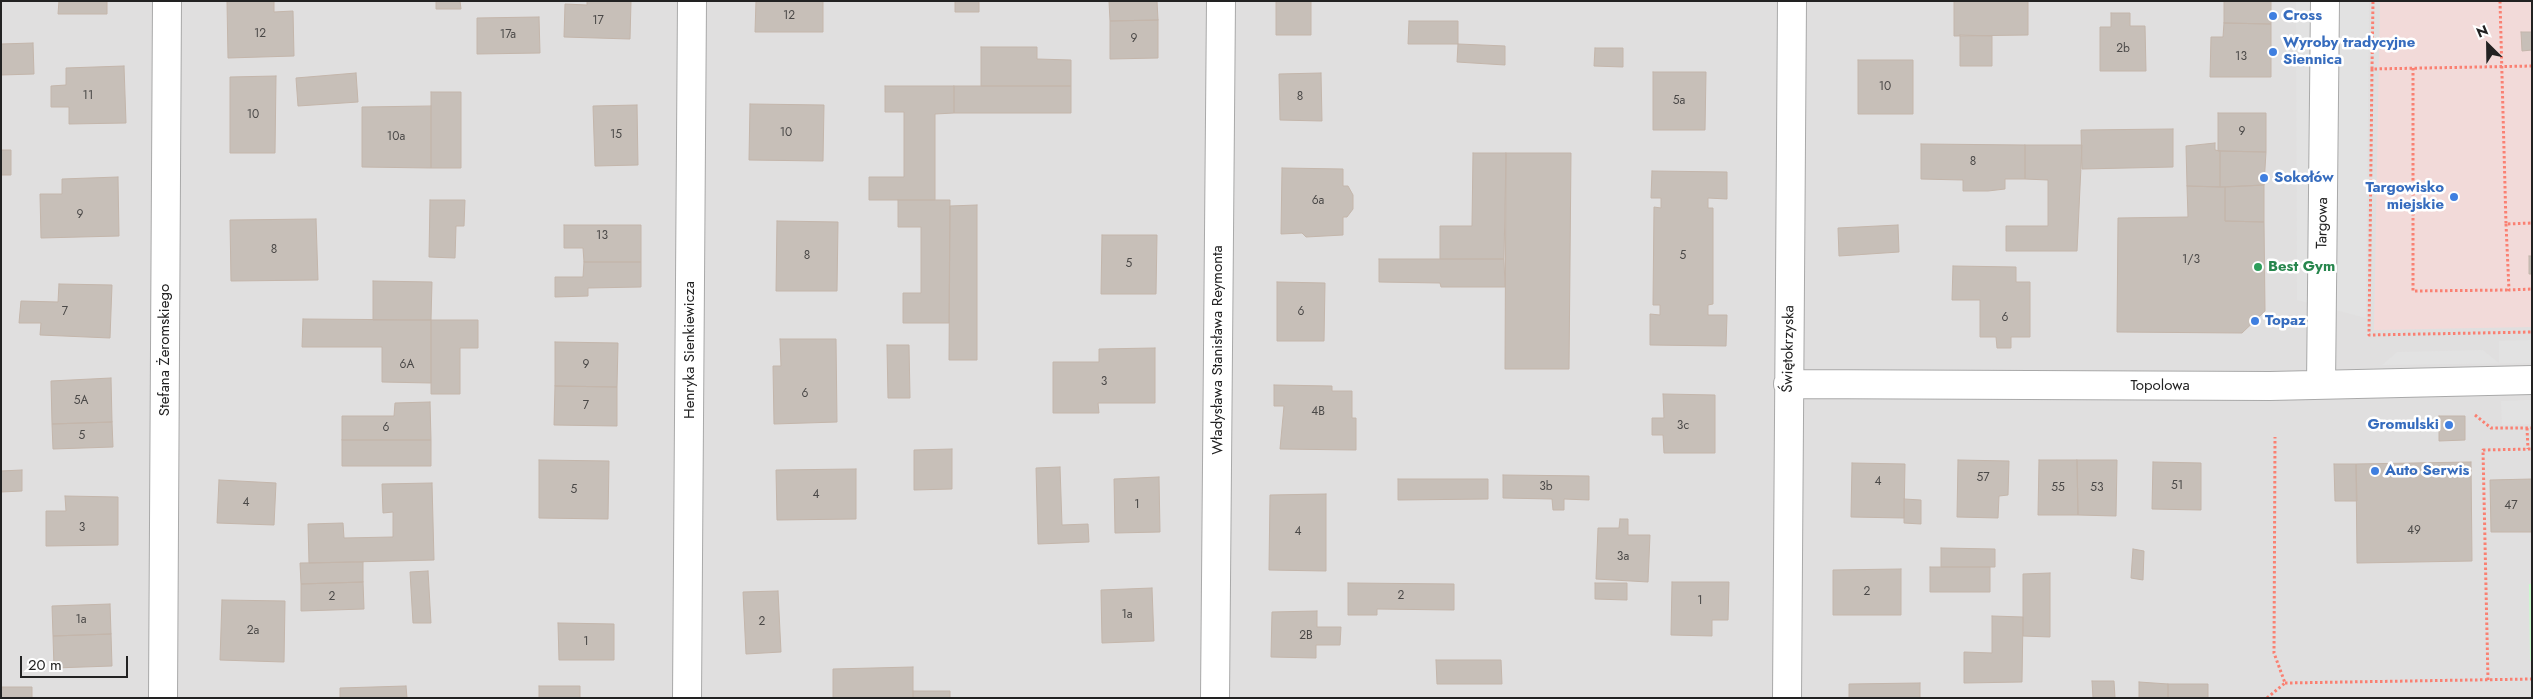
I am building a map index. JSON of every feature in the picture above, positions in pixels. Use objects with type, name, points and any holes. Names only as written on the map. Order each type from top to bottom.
[{"type":"street","name":"Stefana Żeromskiego","points":[[163,698],[167,1]]},
{"type":"street","name":"Henryka Sienkiewicza","points":[[687,698],[692,1]]},
{"type":"street","name":"Władysława Stanisława Reymonta","points":[[1215,698],[1221,1]]},
{"type":"street","name":"Świętokrzyska","points":[[1787,698],[1792,1]]},
{"type":"street","name":"Targowa","points":[[2321,385],[2325,1]]},
{"type":"street","name":"Topolowa","points":[[1788,384],[2321,385],[2532,380]]},
{"type":"path","points":[[2373,1],[2369,335],[2532,332]]},
{"type":"path","points":[[2500,1],[2508,290]]},
{"type":"path","points":[[2372,69],[2532,66]]},
{"type":"path","points":[[2413,68],[2413,291],[2532,289]]},
{"type":"path","points":[[2506,224],[2532,223]]},
{"type":"path","points":[[2488,680],[2483,450],[2530,449],[2526,428]]},
{"type":"path","points":[[2275,437],[2274,653],[2285,683]]},
{"type":"path","points":[[2267,698],[2285,683],[2532,679]]},
{"type":"shaded area","points":[[1,1],[2532,1],[2532,698],[1,698]]},
{"type":"shaded area","points":[[2296,1],[2369,1],[2366,318],[2297,300]]},
{"type":"shaded area","name":"Targowisko miejskie","points":[[2380,1],[2532,1],[2532,327],[2374,330]]},
{"type":"shaded area","points":[[2532,340],[2532,363],[2382,365],[2397,352],[2483,350],[2499,363],[2499,341]]},
{"type":"shaded area","points":[[2532,400],[2532,424],[2502,425],[2501,401]]},
{"type":"green space","points":[[2529,584],[2532,584],[2532,661],[2530,661]]},
{"type":"building","points":[[59,1],[107,1],[107,14],[58,14]]},
{"type":"building","points":[[227,1],[274,1],[274,12],[293,11],[294,56],[228,58]]},
{"type":"building","points":[[436,1],[460,1],[461,9],[436,9]]},
{"type":"building","points":[[587,1],[631,1],[630,39],[564,37],[565,4],[587,5]]},
{"type":"building","points":[[756,1],[823,1],[823,32],[755,32]]},
{"type":"building","points":[[955,1],[979,1],[979,12],[955,12]]},
{"type":"building","points":[[1109,1],[1157,1],[1158,20],[1110,21]]},
{"type":"building","points":[[1276,1],[1311,1],[1311,35],[1276,35]]},
{"type":"building","points":[[1954,1],[2028,1],[2028,35],[1954,36]]},
{"type":"building","points":[[2224,1],[2271,1],[2271,24],[2224,23]]},
{"type":"building","points":[[2111,13],[2130,13],[2130,26],[2145,26],[2146,71],[2100,71],[2100,27],[2111,27]]},
{"type":"building","points":[[539,17],[540,53],[477,54],[477,18]]},
{"type":"building","points":[[1158,20],[1158,58],[1110,59],[1110,21]]},
{"type":"building","points":[[1409,21],[1458,21],[1458,44],[1408,44]]},
{"type":"building","points":[[2224,23],[2271,24],[2271,77],[2210,77],[2211,37],[2223,37]]},
{"type":"building","points":[[2521,32],[2532,32],[2532,50],[2522,51]]},
{"type":"building","points":[[1960,35],[1992,36],[1992,66],[1960,66]]},
{"type":"building","points":[[33,43],[34,74],[1,75],[1,44]]},
{"type":"building","points":[[1458,44],[1505,46],[1505,65],[1457,62]]},
{"type":"building","points":[[981,47],[1037,47],[1037,59],[1071,60],[1071,86],[981,86]]},
{"type":"building","points":[[1595,48],[1623,48],[1623,67],[1594,66]]},
{"type":"building","points":[[1858,60],[1913,60],[1913,114],[1858,114]]},
{"type":"building","points":[[124,66],[126,123],[69,124],[69,107],[51,107],[51,86],[66,85],[66,68]]},
{"type":"building","points":[[1653,72],[1706,72],[1705,130],[1653,130]]},
{"type":"building","points":[[356,73],[358,102],[298,106],[296,78]]},
{"type":"building","points":[[1321,73],[1322,121],[1280,120],[1279,74]]},
{"type":"building","points":[[276,76],[275,153],[230,153],[230,77]]},
{"type":"building","points":[[885,86],[954,86],[954,113],[935,114],[935,200],[869,200],[869,177],[904,177],[904,112],[885,112]]},
{"type":"building","points":[[954,86],[1071,86],[1071,113],[954,113]]},
{"type":"building","points":[[431,92],[461,92],[461,168],[431,168]]},
{"type":"building","points":[[750,104],[824,105],[823,161],[749,160]]},
{"type":"building","points":[[637,105],[638,165],[595,166],[593,106]]},
{"type":"building","points":[[431,106],[431,168],[362,167],[362,107]]},
{"type":"building","points":[[2218,113],[2266,113],[2266,152],[2218,151]]},
{"type":"building","points":[[2173,129],[2173,167],[2082,169],[2081,130]]},
{"type":"building","points":[[2215,143],[2215,150],[2220,151],[2220,187],[2187,186],[2186,146]]},
{"type":"building","points":[[1921,144],[2025,145],[2025,179],[2005,179],[2005,189],[1963,191],[1963,180],[1921,179]]},
{"type":"building","points":[[2025,145],[2082,145],[2077,251],[2006,251],[2006,226],[2048,226],[2048,180],[2025,179]]},
{"type":"building","points":[[1,150],[11,150],[11,175],[1,175]]},
{"type":"building","points":[[2220,151],[2266,152],[2264,185],[2220,187]]},
{"type":"building","points":[[1473,153],[1506,153],[1504,259],[1440,259],[1440,226],[1472,226]]},
{"type":"building","points":[[1506,153],[1571,153],[1569,369],[1505,369]]},
{"type":"building","points":[[1282,168],[1343,169],[1343,186],[1348,186],[1353,195],[1353,209],[1347,217],[1343,217],[1343,235],[1306,237],[1302,233],[1281,234]]},
{"type":"building","points":[[1652,171],[1727,172],[1727,199],[1708,198],[1708,208],[1713,208],[1713,304],[1708,305],[1708,315],[1727,315],[1726,346],[1650,345],[1650,314],[1660,315],[1660,305],[1653,305],[1654,207],[1661,208],[1661,198],[1651,198]]},
{"type":"building","points":[[118,177],[119,236],[41,238],[40,194],[62,194],[62,179]]},
{"type":"building","points":[[2264,185],[2264,222],[2225,221],[2225,187]]},
{"type":"building","points":[[2187,186],[2225,187],[2225,221],[2264,222],[2265,311],[2242,333],[2117,332],[2118,218],[2188,217]]},
{"type":"building","points":[[430,200],[465,200],[464,226],[456,226],[455,258],[429,257]]},
{"type":"building","points":[[898,200],[950,200],[949,323],[903,323],[903,293],[921,293],[921,227],[898,227]]},
{"type":"building","points":[[977,205],[977,360],[949,360],[950,206]]},
{"type":"building","points":[[316,219],[318,280],[231,281],[230,220]]},
{"type":"building","points":[[777,221],[838,222],[837,291],[776,291]]},
{"type":"building","points":[[564,225],[641,225],[641,262],[584,262],[583,248],[564,248]]},
{"type":"building","points":[[1898,225],[1899,252],[1839,256],[1838,228]]},
{"type":"building","points":[[1102,235],[1157,235],[1156,294],[1101,294]]},
{"type":"building","points":[[2529,256],[2532,256],[2532,274],[2529,274]]},
{"type":"building","points":[[1379,259],[1504,259],[1505,287],[1441,287],[1440,283],[1379,282]]},
{"type":"building","points":[[584,262],[641,262],[641,287],[588,288],[588,296],[555,297],[555,277],[583,277]]},
{"type":"building","points":[[1953,266],[2016,267],[2016,282],[2030,282],[2030,337],[2011,337],[2011,348],[1997,348],[1996,337],[1980,337],[1980,300],[1952,300]]},
{"type":"building","points":[[373,281],[432,282],[431,320],[373,320]]},
{"type":"building","points":[[1277,282],[1325,283],[1324,341],[1277,341]]},
{"type":"building","points":[[59,284],[112,285],[110,338],[40,335],[41,323],[19,323],[21,301],[58,302]]},
{"type":"building","points":[[303,319],[431,320],[431,383],[382,382],[382,347],[302,347]]},
{"type":"building","points":[[431,320],[478,320],[478,348],[460,348],[460,394],[431,394]]},
{"type":"building","points":[[780,339],[836,339],[837,422],[774,424],[773,366],[781,366]]},
{"type":"building","points":[[555,342],[618,343],[617,387],[555,386]]},
{"type":"building","points":[[887,345],[909,345],[910,398],[888,398]]},
{"type":"building","points":[[1155,348],[1155,403],[1098,403],[1099,413],[1053,413],[1053,362],[1099,362],[1099,349]]},
{"type":"building","points":[[111,378],[112,422],[52,424],[51,381]]},
{"type":"building","points":[[1274,385],[1332,386],[1332,391],[1352,391],[1352,418],[1356,418],[1356,450],[1280,449],[1284,406],[1274,406]]},
{"type":"building","points":[[555,386],[617,387],[617,426],[554,425]]},
{"type":"building","points":[[1663,394],[1715,395],[1715,453],[1664,453],[1663,435],[1652,435],[1652,418],[1664,418]]},
{"type":"building","points":[[430,402],[431,440],[342,440],[342,416],[394,416],[395,403]]},
{"type":"building","points":[[2439,416],[2465,416],[2465,440],[2439,441]]},
{"type":"building","points":[[112,422],[113,447],[53,449],[52,424]]},
{"type":"building","points":[[342,440],[431,440],[431,466],[342,466]]},
{"type":"building","points":[[952,449],[952,489],[914,490],[914,450]]},
{"type":"building","points":[[539,460],[609,461],[608,519],[539,518]]},
{"type":"building","points":[[1958,460],[2009,461],[2008,495],[1999,496],[1998,518],[1957,517]]},
{"type":"building","points":[[2039,460],[2077,460],[2078,515],[2038,515]]},
{"type":"building","points":[[2077,460],[2117,460],[2116,516],[2078,515]]},
{"type":"building","points":[[2153,462],[2201,463],[2201,510],[2152,509]]},
{"type":"building","points":[[2471,462],[2472,561],[2357,563],[2356,464]]},
{"type":"building","points":[[1852,463],[1905,464],[1904,518],[1851,517]]},
{"type":"building","points":[[2334,464],[2356,464],[2357,501],[2335,501]]},
{"type":"building","points":[[1060,467],[1062,525],[1088,524],[1089,542],[1038,544],[1036,468]]},
{"type":"building","points":[[856,469],[856,519],[777,520],[776,470]]},
{"type":"building","points":[[22,470],[22,491],[1,492],[1,471]]},
{"type":"building","points":[[1503,475],[1589,476],[1589,500],[1564,499],[1564,510],[1553,510],[1552,499],[1503,498]]},
{"type":"building","points":[[1159,477],[1160,532],[1115,533],[1114,479]]},
{"type":"building","points":[[1398,479],[1488,479],[1488,499],[1398,500]]},
{"type":"building","points":[[2532,479],[2532,532],[2491,532],[2490,480]]},
{"type":"building","points":[[219,480],[276,483],[274,525],[217,523]]},
{"type":"building","points":[[432,483],[434,560],[309,563],[308,524],[343,523],[344,538],[393,537],[393,512],[383,513],[382,484]]},
{"type":"building","points":[[1326,494],[1326,571],[1269,570],[1270,495]]},
{"type":"building","points":[[65,496],[118,497],[118,545],[46,546],[46,511],[66,511]]},
{"type":"building","points":[[1904,499],[1921,500],[1921,524],[1904,523]]},
{"type":"building","points":[[1620,519],[1628,519],[1628,535],[1650,535],[1648,582],[1596,579],[1598,528],[1619,528]]},
{"type":"building","points":[[1941,548],[1995,549],[1995,567],[1941,567]]},
{"type":"building","points":[[2133,549],[2144,551],[2143,580],[2131,578]]},
{"type":"building","points":[[363,562],[363,582],[301,584],[300,563]]},
{"type":"building","points":[[1930,567],[1990,567],[1990,592],[1930,592]]},
{"type":"building","points":[[1901,569],[1901,615],[1833,615],[1833,570]]},
{"type":"building","points":[[428,571],[431,623],[413,623],[410,572]]},
{"type":"building","points":[[2050,573],[2050,637],[2023,636],[2023,574]]},
{"type":"building","points":[[363,582],[364,609],[301,611],[301,584]]},
{"type":"building","points":[[1672,582],[1729,582],[1728,620],[1712,620],[1712,636],[1671,635]]},
{"type":"building","points":[[1348,583],[1454,584],[1454,610],[1377,609],[1377,615],[1348,615]]},
{"type":"building","points":[[1595,583],[1627,583],[1627,600],[1595,599]]},
{"type":"building","points":[[1152,588],[1154,641],[1102,643],[1101,590]]},
{"type":"building","points":[[778,591],[781,652],[746,654],[743,592]]},
{"type":"building","points":[[222,600],[285,601],[284,662],[220,660]]},
{"type":"building","points":[[110,604],[111,634],[53,636],[52,606]]},
{"type":"building","points":[[1317,611],[1317,627],[1341,627],[1340,645],[1316,645],[1316,658],[1271,657],[1272,612]]},
{"type":"building","points":[[1992,616],[2023,617],[2022,682],[1964,683],[1964,652],[1992,653]]},
{"type":"building","points":[[558,623],[614,624],[614,660],[559,660]]},
{"type":"building","points":[[111,634],[112,666],[54,668],[53,636]]},
{"type":"building","points":[[1436,660],[1501,660],[1502,684],[1437,684]]},
{"type":"building","points":[[913,667],[913,698],[833,698],[833,669]]},
{"type":"building","points":[[2092,681],[2114,681],[2115,698],[2093,698]]},
{"type":"building","points":[[2139,682],[2168,684],[2168,698],[2139,698]]},
{"type":"building","points":[[1920,683],[1920,698],[1849,698],[1849,684]]},
{"type":"building","points":[[2168,684],[2208,684],[2208,698],[2168,698]]},
{"type":"building","points":[[406,686],[407,698],[340,698],[340,688]]},
{"type":"building","points":[[539,686],[580,686],[580,698],[539,698]]},
{"type":"building","points":[[1,687],[32,687],[32,698],[1,698]]},
{"type":"building","points":[[913,691],[950,691],[950,698],[913,698]]},
{"type":"place","name":"Cross","points":[[2273,16]]},
{"type":"place","name":"Wyroby tradycyjne Siennica","points":[[2273,52]]},
{"type":"place","name":"Sokołów","points":[[2264,178]]},
{"type":"place","name":"Targowisko miejskie","points":[[2454,197]]},
{"type":"place","name":"Best Gym","points":[[2258,267]]},
{"type":"place","name":"Topaz","points":[[2255,321]]},
{"type":"place","name":"Gromulski","points":[[2449,425]]},
{"type":"place","name":"Auto Serwis","points":[[2375,471]]}]
